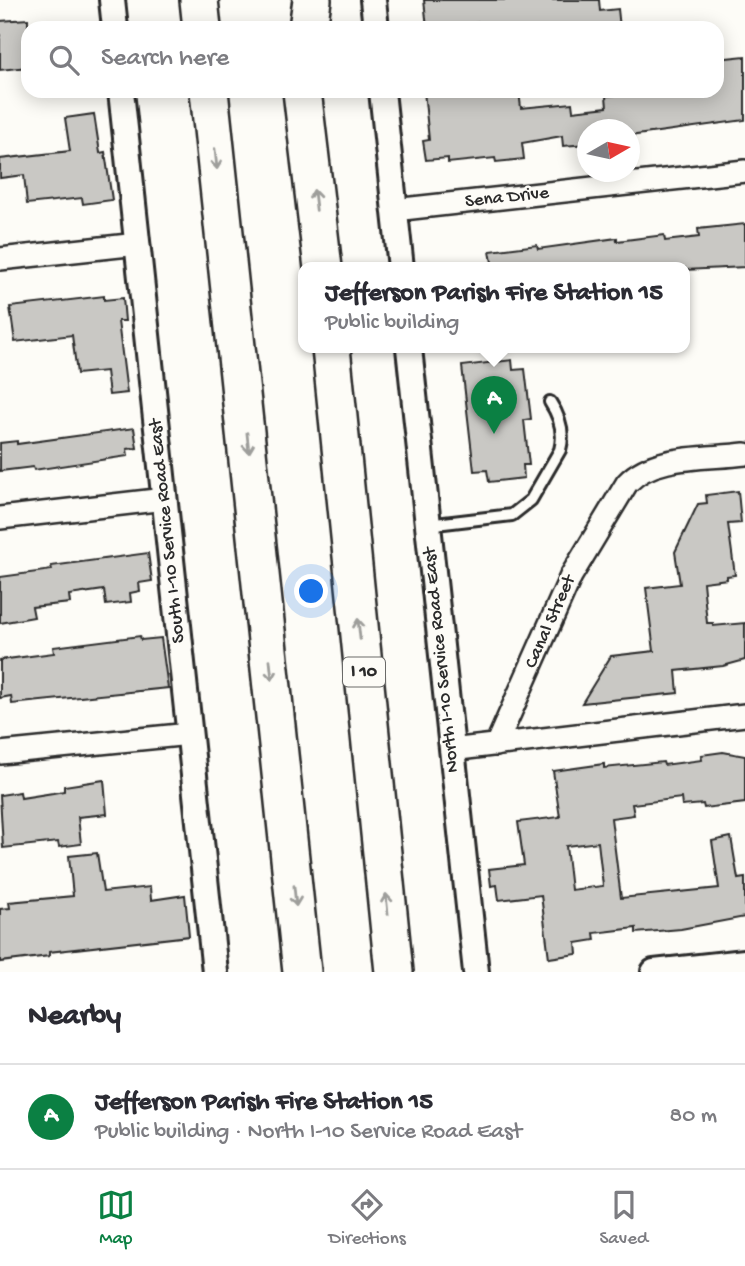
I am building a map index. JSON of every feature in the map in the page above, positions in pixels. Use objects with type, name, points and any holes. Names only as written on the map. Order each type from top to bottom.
[{"type":"highway","points":[[199,0],[201,21]]},
{"type":"highway","points":[[292,0],[294,21]]},
{"type":"highway","points":[[310,21],[312,0]]},
{"type":"highway","points":[[210,98],[302,972]]},
{"type":"highway","points":[[303,98],[322,262]]},
{"type":"highway","name":"I 10","points":[[332,360],[394,972]]},
{"type":"street","points":[[111,0],[113,21]]},
{"type":"street","points":[[373,0],[375,21]]},
{"type":"street","name":"South I-10 Service Road East","points":[[122,98],[215,972]]},
{"type":"street","points":[[383,98],[400,262]]},
{"type":"street","name":"Sena Drive","points":[[394,210],[745,171]]},
{"type":"street","points":[[0,259],[138,244]]},
{"type":"street","name":"North I-10 Service Road East","points":[[410,353],[450,750],[476,972]]},
{"type":"street","name":"Canal Street","points":[[496,745],[571,576],[627,483],[643,469],[655,465],[745,454]]},
{"type":"street","points":[[0,518],[165,499]]},
{"type":"street","points":[[450,750],[745,715]]},
{"type":"street","points":[[0,753],[190,734]]},
{"type":"street","points":[[654,972],[745,962]]},
{"type":"lane","points":[[427,525],[500,518],[523,508],[554,460],[563,440],[559,415],[550,402]]},
{"type":"building","points":[[424,0],[599,0],[600,11],[618,9],[619,21],[426,21]]},
{"type":"building","points":[[28,19],[21,21],[21,68],[0,70],[0,21]]},
{"type":"building","points":[[745,56],[745,120],[640,134],[640,119],[577,119],[577,145],[563,146],[562,136],[522,143],[524,159],[496,162],[495,158],[448,163],[448,158],[426,160],[423,141],[429,140],[425,98],[520,98],[521,108],[572,103],[573,111],[607,107],[606,98],[724,98],[724,58]]},
{"type":"building","points":[[94,114],[100,153],[105,152],[112,200],[83,204],[82,198],[27,204],[24,175],[0,178],[0,159],[70,151],[65,118]]},
{"type":"building","points":[[745,224],[745,267],[690,270],[690,262],[492,262],[490,251],[537,245],[538,249],[617,238],[617,241],[664,235],[665,241],[699,237],[698,229]]},
{"type":"building","points":[[104,296],[104,300],[123,298],[125,321],[118,321],[127,393],[109,395],[106,371],[77,374],[72,335],[15,342],[10,307]]},
{"type":"building","points":[[512,360],[513,370],[525,369],[531,419],[524,420],[529,465],[523,465],[524,478],[489,482],[487,470],[474,471],[462,366]]},
{"type":"building","points":[[134,428],[137,448],[127,449],[128,456],[34,470],[33,467],[0,471],[0,443],[17,441],[17,444]]},
{"type":"building","points":[[738,491],[741,523],[728,524],[735,575],[727,576],[727,579],[703,582],[707,623],[713,623],[713,626],[745,623],[745,660],[723,666],[676,671],[678,693],[582,703],[611,656],[654,651],[646,588],[680,584],[675,552],[698,504],[707,503],[706,495]]},
{"type":"building","points":[[148,553],[152,581],[139,583],[140,591],[130,593],[131,602],[106,605],[104,590],[69,595],[70,603],[32,607],[34,617],[0,623],[0,577],[52,570],[51,566]]},
{"type":"building","points":[[140,636],[141,640],[161,638],[168,688],[12,704],[11,696],[0,698],[0,660],[54,653],[53,647]]},
{"type":"building","points":[[723,752],[745,756],[745,803],[704,808],[703,804],[682,806],[681,798],[632,804],[634,815],[611,818],[621,898],[719,888],[712,841],[731,837],[738,879],[745,878],[745,917],[681,929],[636,933],[636,928],[594,933],[595,940],[576,943],[577,954],[549,958],[541,895],[499,900],[497,885],[491,886],[489,869],[524,865],[518,822],[560,817],[553,771],[604,764],[604,768],[663,762],[664,765],[702,760],[701,755]],"holes":[[[598,842],[603,886],[571,890],[566,846]]]},
{"type":"building","points":[[104,780],[107,814],[78,817],[81,844],[59,847],[58,842],[3,848],[0,795],[20,792],[21,798],[64,791],[64,786]]},
{"type":"building","points":[[97,853],[103,892],[150,887],[151,900],[185,895],[189,936],[49,952],[49,956],[0,962],[0,909],[10,908],[9,902],[73,896],[69,856]]},
{"type":"place","name":"Jefferson Parish Fire Station 15","points":[[494,434]]}]
